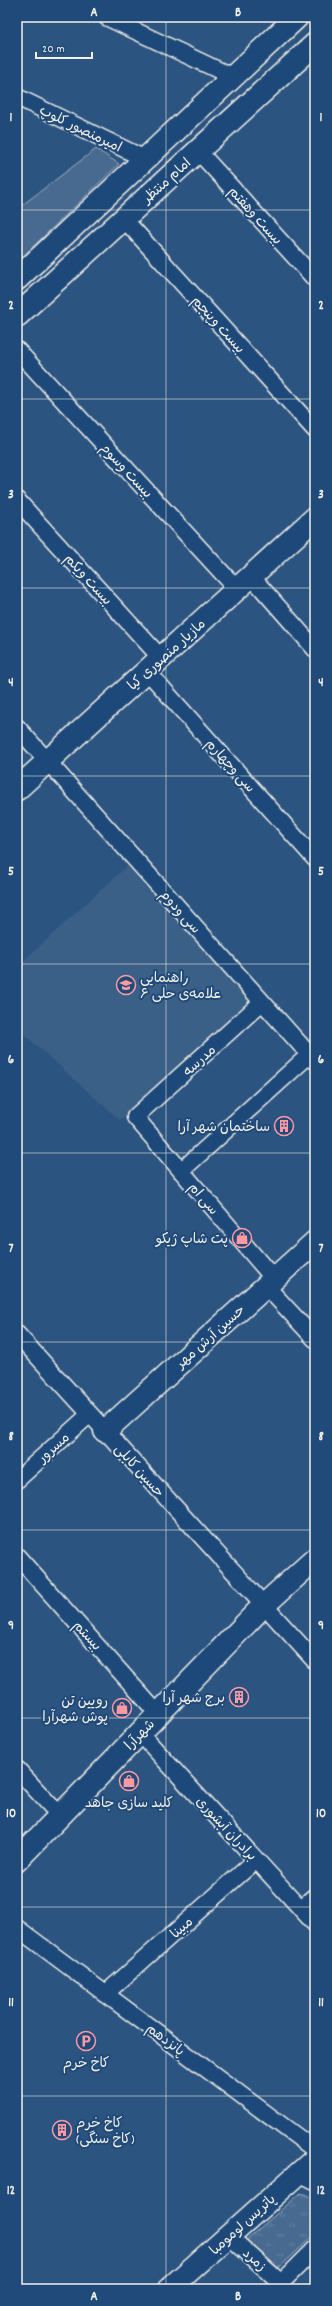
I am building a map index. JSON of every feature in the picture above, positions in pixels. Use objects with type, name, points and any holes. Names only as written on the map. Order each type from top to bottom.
[{"type":"main road","name":"امام منتظر","points":[[17,279],[297,17]]},
{"type":"main road","name":"امام منتظر","points":[[17,316],[315,44]]},
{"type":"main road","name":"مازیار منصوری کیا","points":[[17,789],[315,518]]},
{"type":"main road","name":"حسین آرش مهر","points":[[105,1431],[315,1242]]},
{"type":"main road","name":"شهرآرا","points":[[17,1860],[264,1605],[315,1559]]},
{"type":"main road","name":"پاتریس لومومبا","points":[[170,2289],[229,2236],[310,2171]]},
{"type":"street","points":[[106,17],[233,77]]},
{"type":"street","name":"امیرمنصور کلوپ","points":[[17,97],[145,159]]},
{"type":"street","name":"بیست وهفتم","points":[[198,151],[315,279]]},
{"type":"street","name":"بیست وپنجم","points":[[124,218],[315,430]]},
{"type":"street","name":"بیست وسوم","points":[[17,350],[244,583],[315,649]]},
{"type":"street","name":"بیست ویکم","points":[[17,500],[154,664]]},
{"type":"street","name":"سی وچهارم","points":[[154,664],[315,859]]},
{"type":"street","name":"سی ودوم","points":[[17,727],[312,1058]]},
{"type":"street","name":"مدرسه","points":[[135,1117],[262,1002]]},
{"type":"street","points":[[181,1171],[312,1058]]},
{"type":"street","name":"سی ام","points":[[135,1117],[181,1171],[315,1339]]},
{"type":"street","name":"حسین کابلی","points":[[17,1334],[315,1661]]},
{"type":"street","name":"مسرور","points":[[17,1480],[90,1414]]},
{"type":"street","name":"بیستم","points":[[17,1556],[158,1714]]},
{"type":"street","name":"برادران آبشوری","points":[[140,1733],[315,1924]]},
{"type":"street","points":[[17,1769],[60,1816]]},
{"type":"street","name":"مبینا","points":[[105,1994],[256,1860]]},
{"type":"street","points":[[301,1908],[315,1896]]},
{"type":"street","name":"پانزدهم","points":[[17,1928],[315,2150]]},
{"type":"street","name":"زمرد","points":[[229,2236],[278,2286]]},
{"type":"street","points":[[278,2286],[315,2249]]},
{"type":"shaded area","name":"راهنمایی علامه‌ی حلی ۶","points":[[127,866],[250,1002],[120,1120],[17,1028],[17,967]]},
{"type":"green space","points":[[96,149],[119,164],[17,262],[17,209]]},
{"type":"green space","points":[[301,2193],[315,2198],[315,2234],[279,2268],[246,2240]]},
{"type":"place","name":"راهنمایی علامه‌ی حلی ۶","points":[[126,985]]},
{"type":"place","name":"ساختمان شهر آرا","points":[[284,1126]]},
{"type":"place","name":"پت شاپ ژیکو","points":[[242,1238]]},
{"type":"place","name":"برج شهر آرا","points":[[239,1697]]},
{"type":"place","name":"رویین تن پوش شهرآرا","points":[[122,1708]]},
{"type":"place","name":"کلید سازی جاهد","points":[[129,1781]]},
{"type":"place","name":"کاخ خرم","points":[[86,2041]]},
{"type":"place","name":"کاخ خرم (کاخ سنگی)","points":[[62,2130]]}]
